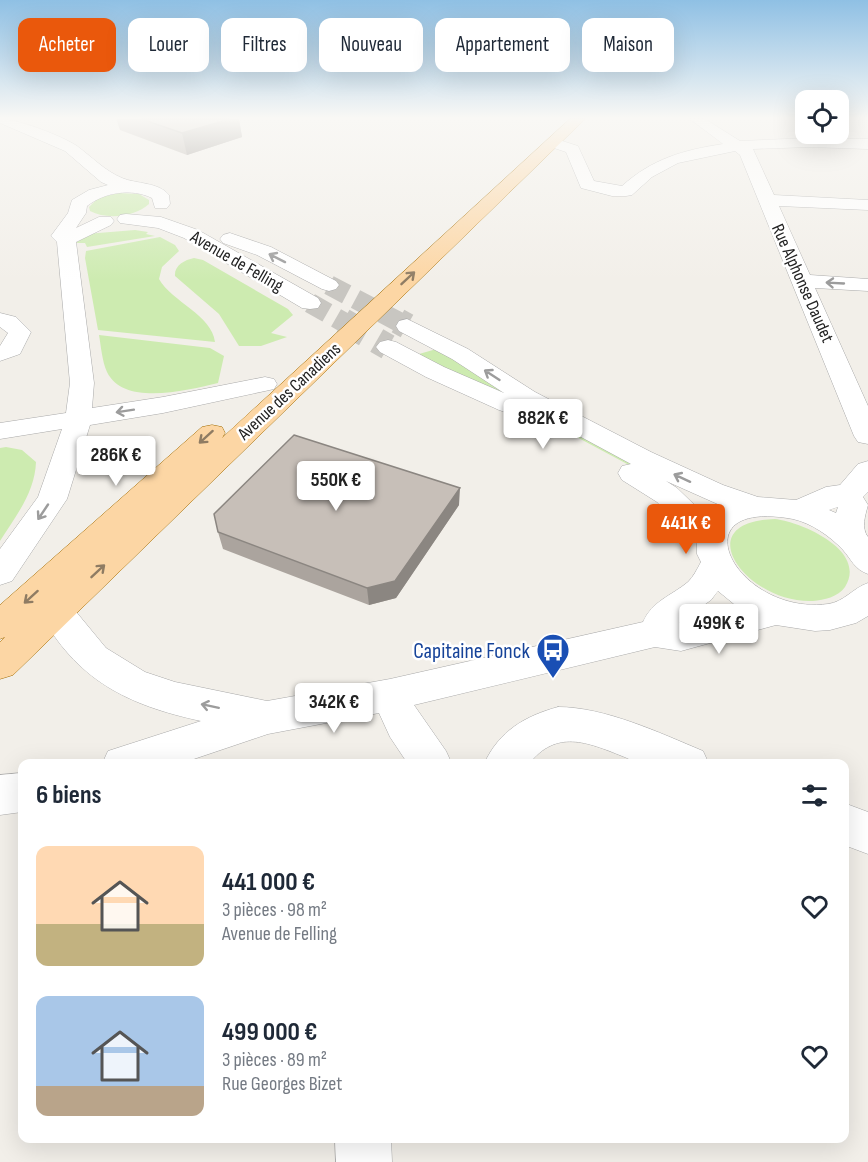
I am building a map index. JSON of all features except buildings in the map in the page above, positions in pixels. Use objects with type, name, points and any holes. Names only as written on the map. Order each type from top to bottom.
[{"type":"main road","name":"Avenue des Canadiens","points":[[308,348],[350,312],[388,272],[496,173]]},
{"type":"main road","name":"Avenue des Canadiens","points":[[0,664],[521,173]]},
{"type":"main road","name":"Avenue des Canadiens","points":[[0,625],[274,377]]},
{"type":"street","points":[[101,173],[130,188]]},
{"type":"street","points":[[583,173],[587,184],[602,190],[626,191],[634,180],[644,173]]},
{"type":"street","name":"Rue Alphonse Daudet","points":[[755,173],[865,421]]},
{"type":"street","points":[[105,221],[66,238],[60,236],[82,198],[105,191],[130,188]]},
{"type":"street","name":"Avenue de Felling","points":[[130,188],[157,193],[162,198],[161,204],[176,217],[264,251],[329,285]]},
{"type":"street","points":[[82,198],[85,218],[105,221],[126,219],[151,212],[161,204]]},
{"type":"street","points":[[766,200],[868,205]]},
{"type":"street","name":"Avenue de Felling","points":[[126,219],[161,223],[191,234],[310,303]]},
{"type":"street","points":[[0,573],[52,499],[78,419],[82,383],[66,238]]},
{"type":"street","points":[[803,281],[868,285]]},
{"type":"street","points":[[0,320],[8,322],[20,332],[12,349],[0,354]]},
{"type":"street","points":[[407,326],[460,354],[526,397],[640,458],[712,492],[756,507],[797,510],[825,521],[859,550]]},
{"type":"street","points":[[388,347],[435,372],[496,399],[631,472],[667,495],[712,551],[724,578],[737,591],[755,602],[775,611],[808,618],[824,618],[862,608]]},
{"type":"street","points":[[0,431],[78,419],[274,377]]},
{"type":"street","points":[[797,510],[829,499],[836,494],[846,495],[857,486],[868,470]]},
{"type":"street","points":[[846,495],[853,505],[849,520],[859,550]]},
{"type":"street","points":[[655,633],[662,616],[688,601],[707,582],[713,529],[725,517],[756,507]]},
{"type":"street","points":[[56,611],[67,622],[77,640],[92,657],[125,680],[169,697],[267,717]]},
{"type":"street","points":[[137,759],[267,717],[390,695],[655,633],[681,637],[759,618],[775,611]]},
{"type":"street","points":[[390,695],[404,725],[428,759]]},
{"type":"street","points":[[507,759],[532,735],[552,725],[569,722],[590,725],[676,759]]},
{"type":"street","points":[[0,795],[18,793]]},
{"type":"street","points":[[849,826],[868,833]]},
{"type":"street","points":[[363,1143],[364,1162]]},
{"type":"green space","points":[[118,193],[139,194],[149,200],[149,204],[136,212],[121,216],[104,216],[90,211],[89,207],[98,198]]},
{"type":"green space","points":[[135,230],[148,232],[146,234],[155,236],[87,247],[85,243],[76,243],[86,234]]},
{"type":"green space","points":[[160,237],[175,245],[179,251],[162,267],[159,279],[173,295],[207,324],[215,342],[98,330],[85,258],[86,251]]},
{"type":"green space","points":[[194,258],[203,260],[288,309],[293,315],[271,333],[287,337],[261,346],[239,346],[219,314],[175,276],[180,264]]},
{"type":"green space","points":[[99,335],[210,348],[224,356],[218,383],[174,392],[142,393],[127,389],[115,383],[107,372]]},
{"type":"green space","points":[[440,348],[663,476],[657,480],[504,398],[440,370],[419,354]]},
{"type":"green space","points":[[0,448],[22,450],[36,462],[28,494],[0,541]]},
{"type":"green space","points":[[775,519],[815,532],[840,550],[847,561],[850,574],[845,587],[839,593],[817,601],[789,598],[767,590],[749,577],[736,562],[730,547],[734,534],[748,524]]},
{"type":"tunnel","points":[[329,285],[401,323]]},
{"type":"tunnel","points":[[310,303],[345,323]]},
{"type":"tunnel","points":[[343,321],[388,347]]},
{"type":"tunnel","points":[[398,321],[407,326]]},
{"type":"place","name":"Capitaine Fonck","points":[[553,679]]}]
